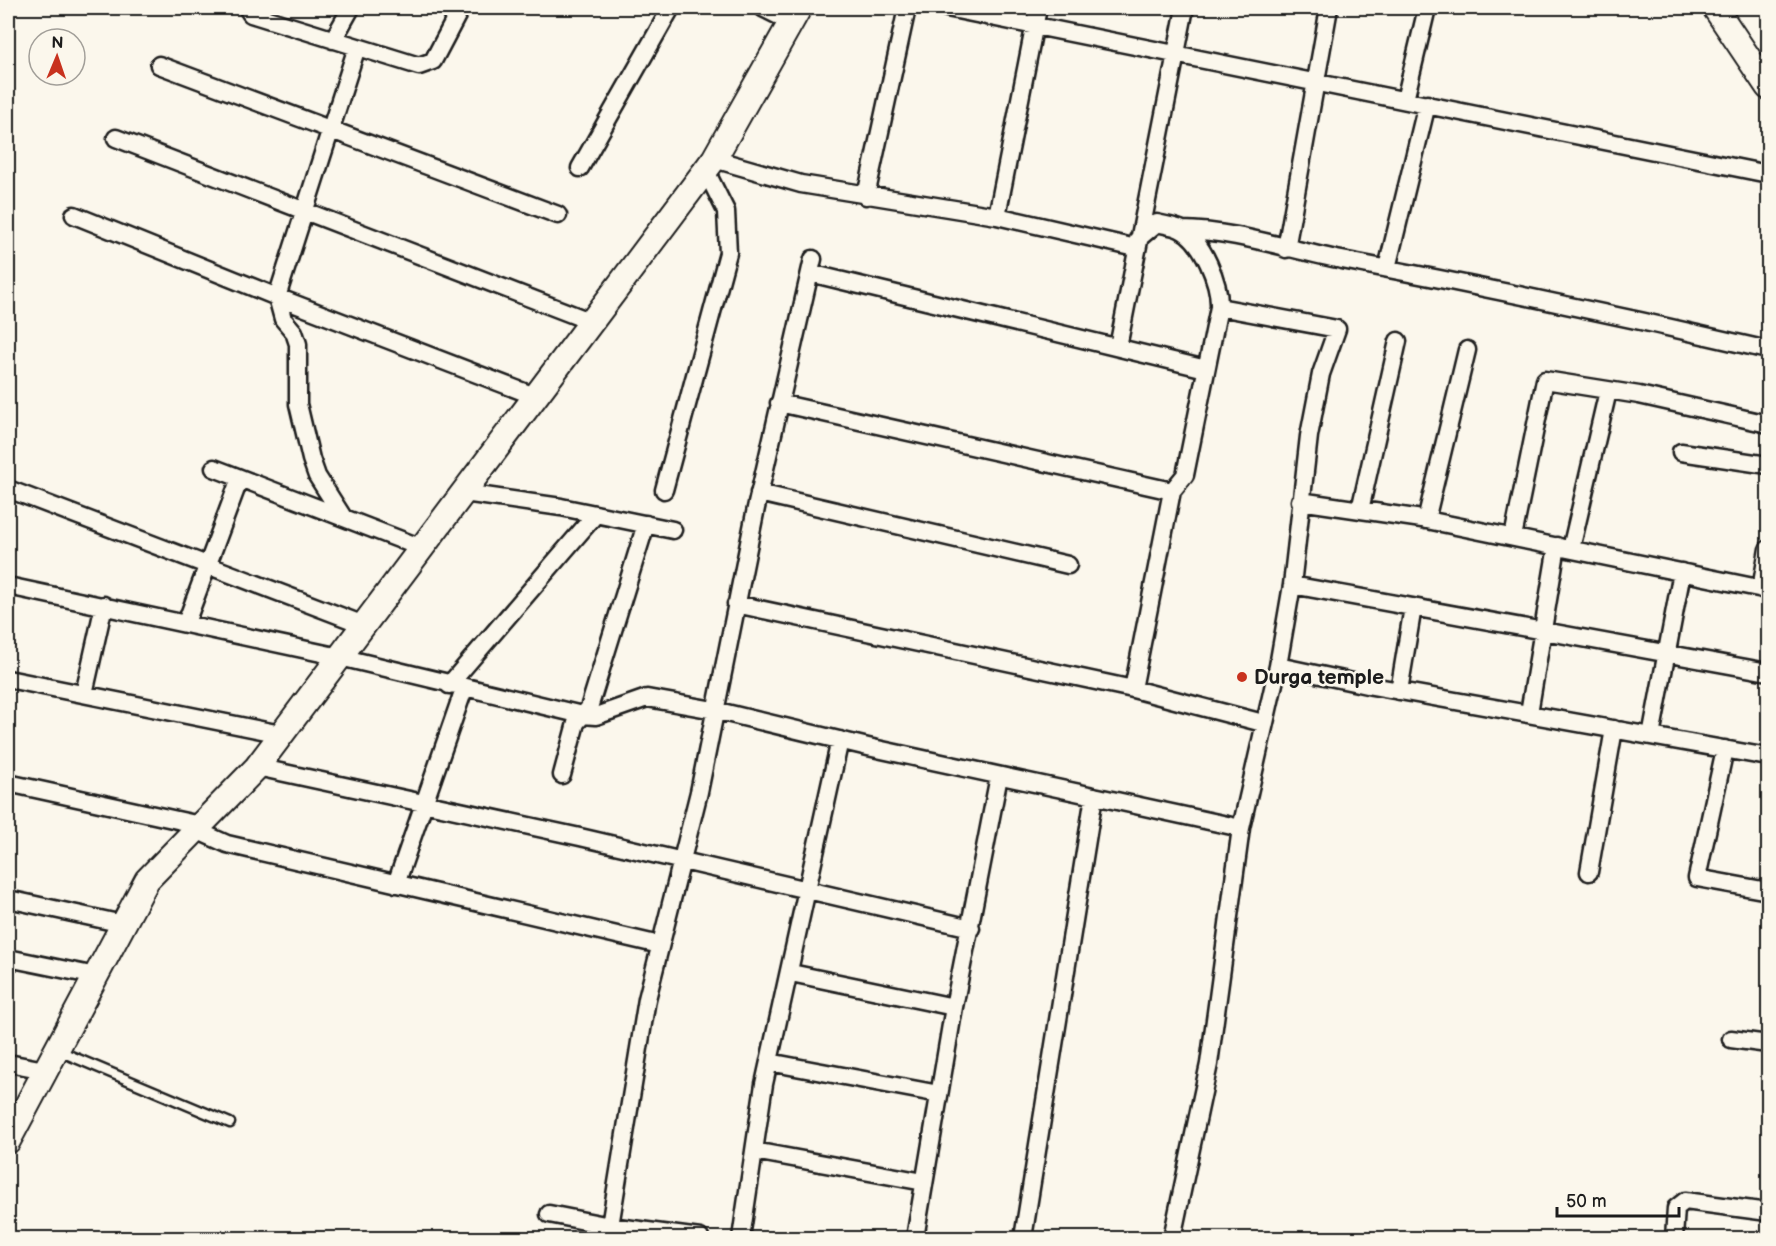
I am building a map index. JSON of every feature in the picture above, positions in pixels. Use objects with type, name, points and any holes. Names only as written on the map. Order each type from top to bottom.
[{"type":"street","points":[[247,8],[251,14],[419,66],[433,61],[462,8]]},
{"type":"street","points":[[333,40],[351,8]]},
{"type":"street","points":[[580,168],[671,8]]},
{"type":"street","points":[[8,1141],[147,880],[257,767],[710,165],[795,15],[763,8]]},
{"type":"street","points":[[866,196],[907,8]]},
{"type":"street","points":[[947,8],[1768,174]]},
{"type":"street","points":[[997,216],[1038,8]]},
{"type":"street","points":[[1118,348],[1185,8]]},
{"type":"street","points":[[1286,249],[1329,8]]},
{"type":"street","points":[[1405,100],[1427,8]]},
{"type":"street","points":[[1715,8],[1768,86]]},
{"type":"street","points":[[343,518],[317,476],[311,459],[298,404],[298,344],[294,332],[283,319],[277,297],[333,129],[357,47]]},
{"type":"street","points":[[159,65],[558,215]]},
{"type":"street","points":[[1387,268],[1427,104]]},
{"type":"street","points":[[116,138],[592,322]]},
{"type":"street","points":[[710,165],[801,184],[997,216],[1137,244]]},
{"type":"street","points":[[664,490],[728,254],[726,211],[710,165]]},
{"type":"street","points":[[74,215],[277,297],[537,397]]},
{"type":"street","points":[[1137,244],[1157,223],[1182,230],[1206,230],[1286,249],[1387,268],[1768,350]]},
{"type":"street","points":[[1133,689],[1172,491],[1185,475],[1220,307],[1220,297],[1207,258],[1182,230]]},
{"type":"street","points":[[610,1226],[632,1082],[660,945],[699,792],[759,493],[811,266],[1118,348],[1206,369]]},
{"type":"street","points":[[1172,1239],[1209,1064],[1241,828],[1263,723],[1278,666],[1292,585],[1309,436],[1321,374],[1338,329],[1220,307]]},
{"type":"street","points":[[1360,510],[1398,341]]},
{"type":"street","points":[[1426,520],[1467,350]]},
{"type":"street","points":[[1513,537],[1545,380],[1768,424]]},
{"type":"street","points":[[1529,712],[1541,631],[1608,391]]},
{"type":"street","points":[[779,403],[1172,491]]},
{"type":"street","points":[[1681,452],[1768,465]]},
{"type":"street","points":[[214,468],[422,548]]},
{"type":"street","points":[[186,623],[240,478]]},
{"type":"street","points":[[8,489],[364,625]]},
{"type":"street","points":[[464,493],[596,514],[673,530]]},
{"type":"street","points":[[759,493],[1068,565]]},
{"type":"street","points":[[1300,501],[1426,520],[1765,590],[1768,549]]},
{"type":"street","points":[[396,884],[426,804],[456,687],[596,514]]},
{"type":"street","points":[[562,775],[576,723],[589,708],[646,524]]},
{"type":"street","points":[[1652,736],[1682,572]]},
{"type":"street","points":[[1292,585],[1768,672]]},
{"type":"street","points":[[8,586],[340,657],[456,687],[582,715],[596,716],[647,698],[714,710],[840,741],[1241,828]]},
{"type":"street","points":[[736,604],[1133,689],[1263,723]]},
{"type":"street","points":[[84,694],[104,605]]},
{"type":"street","points":[[1399,691],[1413,607]]},
{"type":"street","points":[[1278,666],[1399,691],[1529,712],[1768,757]]},
{"type":"street","points":[[8,679],[281,734]]},
{"type":"street","points":[[1589,872],[1614,729]]},
{"type":"street","points":[[741,1239],[769,1062],[791,973],[840,741]]},
{"type":"street","points":[[1725,749],[1697,879],[1768,891]]},
{"type":"street","points":[[257,767],[681,860],[971,928]]},
{"type":"street","points":[[915,1239],[954,1007],[999,776]]},
{"type":"street","points":[[8,783],[198,828],[227,844],[660,945]]},
{"type":"street","points":[[1023,1239],[1094,796]]},
{"type":"street","points":[[8,899],[123,924]]},
{"type":"street","points":[[8,958],[96,976]]},
{"type":"street","points":[[791,973],[954,1007]]},
{"type":"street","points":[[1731,1039],[1768,1044]]},
{"type":"street","points":[[8,1063],[51,1060]]},
{"type":"street","points":[[769,1062],[939,1094]]},
{"type":"street","points":[[754,1151],[924,1182]]},
{"type":"street","points":[[1674,1239],[1676,1208],[1685,1201],[1768,1212]]},
{"type":"street","points":[[549,1214],[610,1226],[700,1239]]},
{"type":"lane","points":[[51,1060],[230,1123]]},
{"type":"place","name":"Durga temple","points":[[1242,677]]}]
